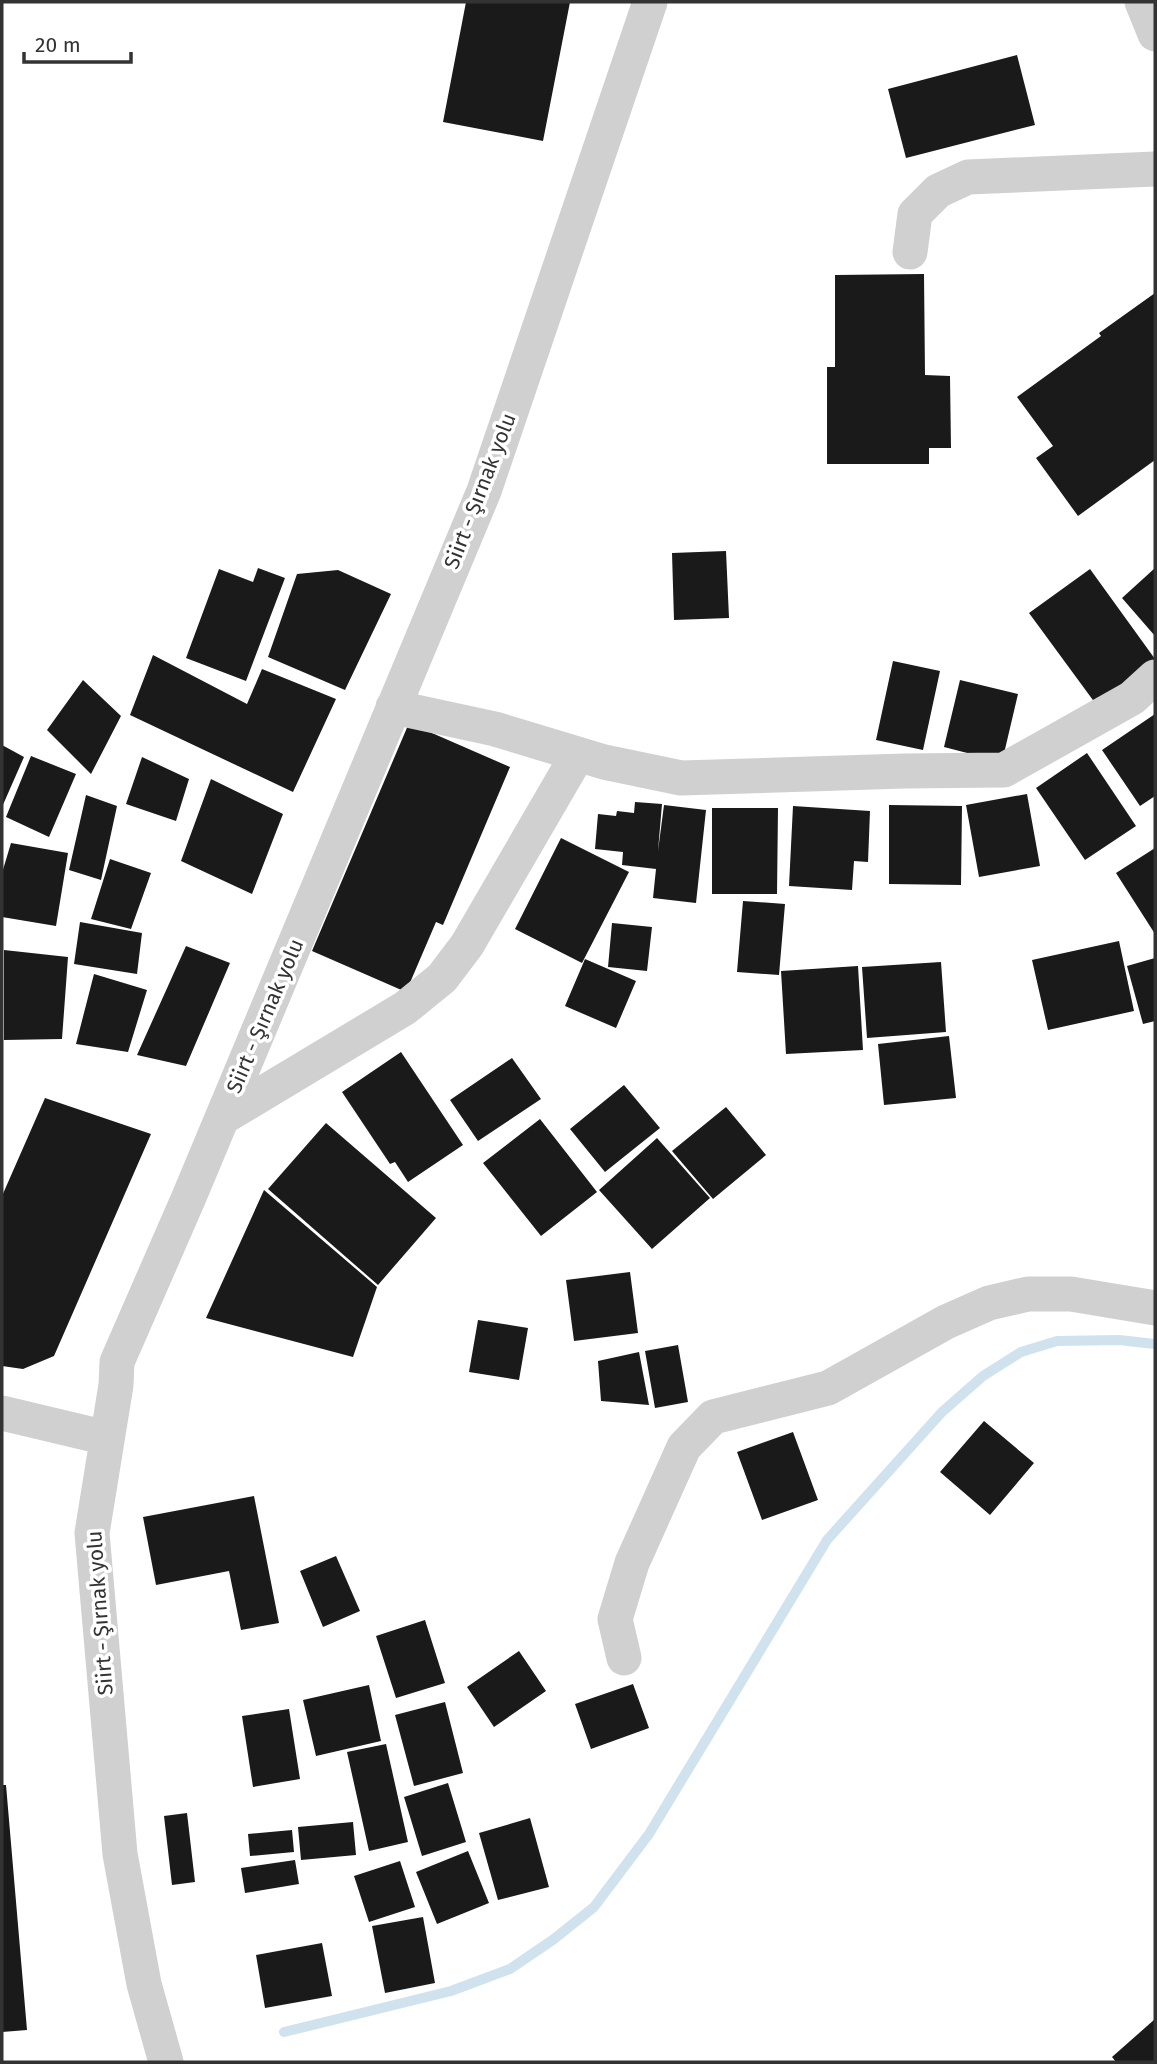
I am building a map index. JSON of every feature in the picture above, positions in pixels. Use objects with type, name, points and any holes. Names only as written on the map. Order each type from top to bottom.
[{"type":"street","name":"Siirt - Şırnak yolu","points":[[166,2062],[144,1984],[120,1854],[92,1533],[116,1385],[117,1362],[484,491],[650,2]]},
{"type":"street","points":[[1142,2],[1155,34]]},
{"type":"street","points":[[910,252],[915,214],[937,191],[968,177],[1155,169]]},
{"type":"street","points":[[393,707],[495,729],[604,762],[681,778],[1004,770],[1132,698],[1155,677]]},
{"type":"street","points":[[222,1118],[405,1008],[442,978],[467,945],[578,754]]},
{"type":"street","points":[[624,1658],[615,1619],[632,1563],[684,1447],[713,1417],[828,1388],[946,1322],[989,1303],[1028,1294],[1071,1294],[1155,1308]]},
{"type":"street","points":[[2,1413],[107,1438]]},
{"type":"building","points":[[466,2],[570,2],[543,141],[443,122]]},
{"type":"building","points":[[1017,55],[1035,125],[906,158],[888,89]]},
{"type":"building","points":[[924,274],[925,375],[950,376],[951,448],[929,448],[929,464],[827,464],[827,367],[835,367],[835,275]]},
{"type":"building","points":[[1155,293],[1155,460],[1078,516],[1036,458],[1053,446],[1017,397]]},
{"type":"building","points":[[726,551],[729,618],[674,620],[672,553]]},
{"type":"building","points":[[258,568],[285,578],[246,681],[186,658],[219,569],[253,582]]},
{"type":"building","points":[[1155,568],[1155,636],[1122,598]]},
{"type":"building","points":[[1090,569],[1155,659],[1155,665],[1098,707],[1029,613]]},
{"type":"building","points":[[338,570],[391,594],[345,690],[268,657],[297,574]]},
{"type":"building","points":[[153,655],[247,704],[262,669],[336,699],[293,792],[130,715]]},
{"type":"building","points":[[893,661],[940,671],[923,750],[876,740]]},
{"type":"building","points":[[83,680],[121,716],[91,774],[47,730]]},
{"type":"building","points":[[960,680],[1018,694],[1002,762],[944,747]]},
{"type":"building","points":[[1155,714],[1155,796],[1140,806],[1102,750]]},
{"type":"building","points":[[409,723],[510,767],[443,925],[436,922],[406,992],[312,951]]},
{"type":"building","points":[[2,745],[24,757],[2,807]]},
{"type":"building","points":[[1087,753],[1136,826],[1085,860],[1036,788]]},
{"type":"building","points":[[31,756],[76,774],[49,837],[6,817]]},
{"type":"building","points":[[142,757],[189,779],[176,821],[126,804]]},
{"type":"building","points":[[211,779],[283,814],[252,894],[181,861]]},
{"type":"building","points":[[1027,794],[1040,866],[979,877],[966,805]]},
{"type":"building","points":[[86,795],[117,806],[101,880],[69,870]]},
{"type":"building","points":[[635,802],[662,804],[658,851],[664,805],[706,810],[696,903],[653,898],[656,869],[622,865],[623,852],[595,849],[598,814],[616,816],[617,811],[634,813]]},
{"type":"building","points":[[889,805],[962,806],[961,885],[889,884]]},
{"type":"building","points":[[793,806],[870,811],[868,862],[854,861],[852,890],[789,886]]},
{"type":"building","points":[[712,808],[778,808],[777,894],[712,894]]},
{"type":"building","points":[[561,838],[629,872],[582,963],[515,929]]},
{"type":"building","points":[[11,843],[68,853],[56,926],[2,917],[2,873]]},
{"type":"building","points":[[1155,848],[1155,934],[1116,873]]},
{"type":"building","points":[[110,859],[151,873],[131,929],[91,919]]},
{"type":"building","points":[[743,901],[785,904],[779,975],[737,972]]},
{"type":"building","points":[[80,922],[142,933],[137,974],[74,964]]},
{"type":"building","points":[[612,923],[652,927],[647,971],[608,967]]},
{"type":"building","points":[[1119,941],[1134,1011],[1048,1030],[1032,960]]},
{"type":"building","points":[[186,946],[230,963],[186,1066],[137,1055]]},
{"type":"building","points":[[4,950],[68,957],[62,1039],[4,1040]]},
{"type":"building","points":[[1155,958],[1155,1021],[1143,1024],[1127,966]]},
{"type":"building","points":[[585,959],[636,981],[616,1028],[565,1006]]},
{"type":"building","points":[[941,962],[946,1032],[867,1038],[862,967]]},
{"type":"building","points":[[858,966],[863,1050],[786,1054],[781,971]]},
{"type":"building","points":[[94,974],[147,990],[128,1052],[76,1044]]},
{"type":"building","points":[[949,1036],[956,1098],[884,1105],[878,1044]]},
{"type":"building","points":[[401,1052],[463,1145],[408,1182],[395,1162],[390,1164],[342,1092]]},
{"type":"building","points":[[512,1058],[541,1099],[478,1141],[450,1100]]},
{"type":"building","points":[[624,1085],[660,1128],[605,1172],[570,1129]]},
{"type":"building","points":[[45,1098],[151,1134],[54,1356],[23,1369],[2,1366],[2,1196]]},
{"type":"building","points":[[726,1107],[766,1155],[713,1199],[672,1151]]},
{"type":"building","points":[[540,1119],[597,1192],[541,1236],[483,1163]]},
{"type":"building","points":[[326,1123],[436,1218],[378,1285],[268,1189]]},
{"type":"building","points":[[657,1138],[710,1198],[652,1249],[599,1190]]},
{"type":"building","points":[[264,1190],[377,1287],[353,1357],[206,1318]]},
{"type":"building","points":[[630,1272],[638,1333],[574,1341],[566,1280]]},
{"type":"building","points":[[478,1320],[528,1328],[519,1380],[469,1372]]},
{"type":"building","points":[[678,1345],[688,1402],[655,1408],[645,1351]]},
{"type":"building","points":[[639,1352],[649,1405],[601,1401],[598,1361]]},
{"type":"building","points":[[984,1421],[1034,1463],[990,1515],[940,1472]]},
{"type":"building","points":[[793,1432],[818,1500],[762,1520],[737,1452]]},
{"type":"building","points":[[254,1496],[279,1623],[241,1630],[229,1571],[156,1585],[143,1517]]},
{"type":"building","points":[[336,1556],[360,1611],[323,1627],[300,1571]]},
{"type":"building","points":[[425,1620],[445,1683],[396,1698],[376,1636]]},
{"type":"building","points":[[519,1651],[546,1691],[494,1727],[467,1687]]},
{"type":"building","points":[[633,1684],[649,1728],[591,1749],[575,1704]]},
{"type":"building","points":[[369,1685],[381,1741],[316,1756],[303,1700]]},
{"type":"building","points":[[445,1702],[463,1773],[414,1786],[395,1715]]},
{"type":"building","points":[[289,1709],[300,1779],[253,1787],[242,1716]]},
{"type":"building","points":[[386,1744],[408,1842],[369,1851],[347,1752]]},
{"type":"building","points":[[448,1783],[466,1842],[422,1856],[404,1797]]},
{"type":"building","points":[[2,1785],[6,1785],[27,2030],[2,2032]]},
{"type":"building","points":[[187,1813],[195,1882],[172,1885],[164,1816]]},
{"type":"building","points":[[530,1818],[549,1887],[498,1900],[479,1833]]},
{"type":"building","points":[[353,1822],[356,1855],[301,1860],[298,1827]]},
{"type":"building","points":[[292,1830],[294,1852],[250,1856],[248,1834]]},
{"type":"building","points":[[468,1851],[489,1903],[437,1924],[416,1872]]},
{"type":"building","points":[[295,1860],[299,1884],[245,1893],[241,1868]]},
{"type":"building","points":[[400,1861],[415,1907],[369,1922],[354,1876]]},
{"type":"building","points":[[423,1917],[435,1983],[385,1993],[372,1926]]},
{"type":"building","points":[[322,1943],[332,1996],[265,2008],[256,1955]]},
{"type":"building","points":[[1155,2019],[1155,2062],[1116,2062],[1112,2057]]},
{"type":"waterway","points":[[284,2032],[451,1991],[510,1969],[554,1939],[594,1907],[649,1834],[827,1540],[942,1412],[983,1376],[1021,1352],[1057,1341],[1119,1340],[1155,1344]]}]
